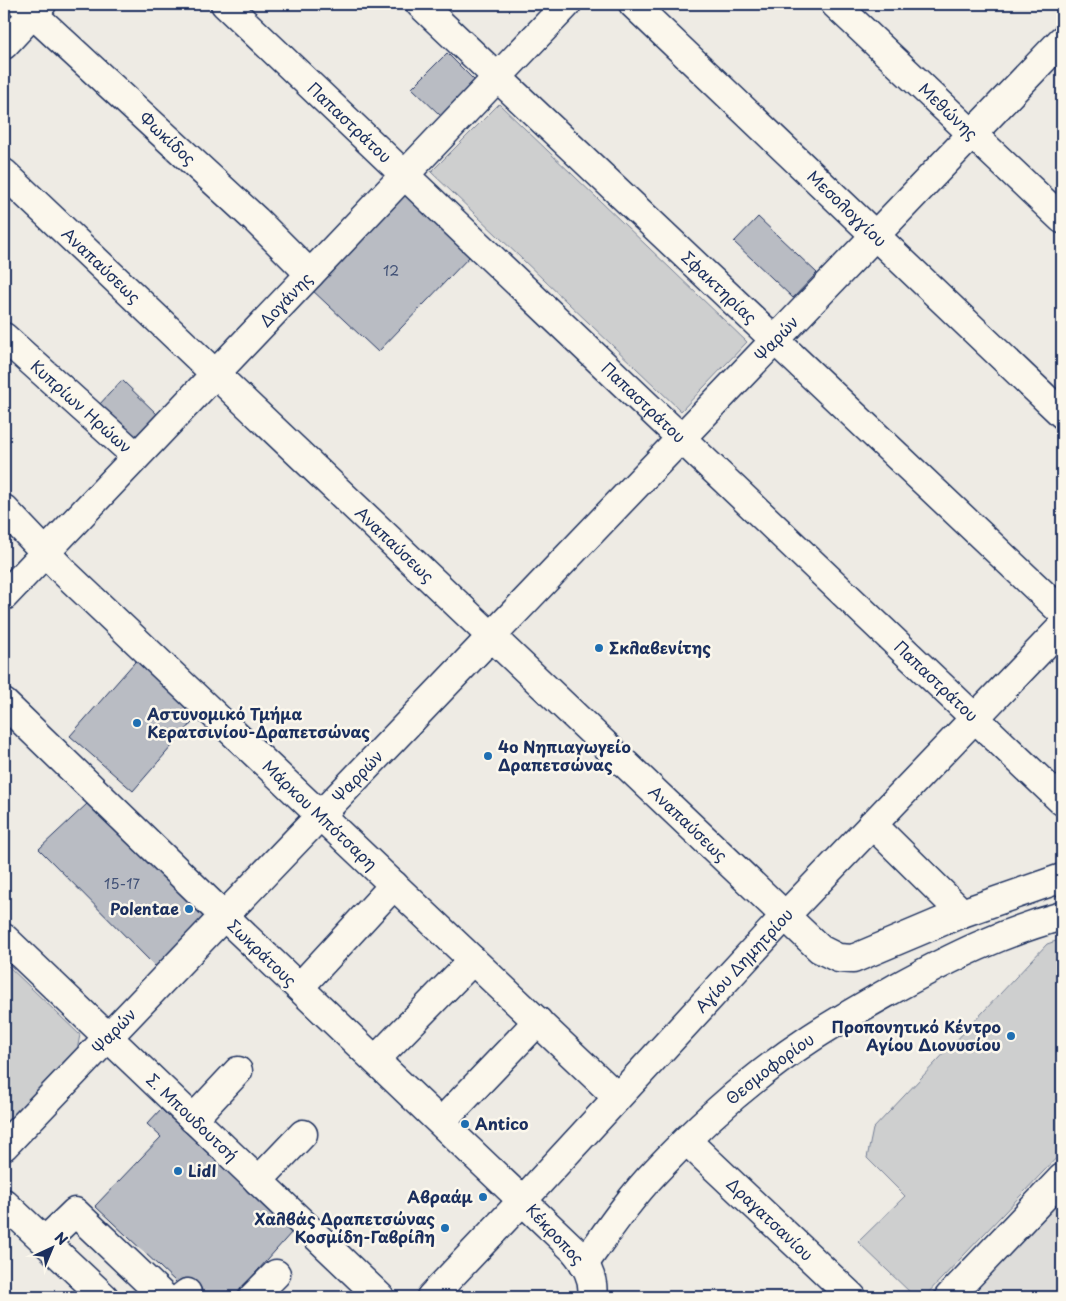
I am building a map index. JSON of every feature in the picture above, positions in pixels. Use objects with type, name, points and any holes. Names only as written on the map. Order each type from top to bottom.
[{"type":"street","name":"Παπαστράτου","points":[[225,4],[1062,801]]},
{"type":"street","name":"Σφακτηρίας","points":[[420,4],[1062,612]]},
{"type":"street","name":"Δογάνης","points":[[4,596],[567,4]]},
{"type":"street","name":"Μεσολογγίου","points":[[633,4],[1062,414]]},
{"type":"street","name":"Μεθώνης","points":[[835,4],[1062,219]]},
{"type":"street","points":[[4,45],[32,7]]},
{"type":"street","name":"Φωκίδος","points":[[32,7],[310,274]]},
{"type":"street","name":"Ψαρών","points":[[491,637],[1062,40]]},
{"type":"street","name":"Αναπαύσεως","points":[[4,173],[785,916]]},
{"type":"street","name":"Κυπρίων Ηρώων","points":[[4,337],[136,456]]},
{"type":"street","name":"Μάρκου Μπότσαρη","points":[[4,509],[44,553],[617,1097]]},
{"type":"street","name":"Αγίου Δημητρίου","points":[[431,1297],[785,916],[1062,626]]},
{"type":"street","name":"Ψαρρών","points":[[224,916],[491,637]]},
{"type":"street","name":"Σωκράτους","points":[[4,703],[224,916],[523,1200]]},
{"type":"street","points":[[872,824],[962,913]]},
{"type":"street","points":[[785,916],[820,949],[838,958],[853,959],[962,913],[1062,878]]},
{"type":"street","points":[[309,977],[394,885]]},
{"type":"street","name":"Ψαρών","points":[[4,1146],[224,916]]},
{"type":"street","name":"Θεσμοφορίου","points":[[584,1264],[641,1188],[687,1141],[765,1071],[810,1039],[865,1005],[972,948],[1062,916]]},
{"type":"street","name":"Σ. Μπουδουτσή","points":[[4,938],[380,1297]]},
{"type":"street","points":[[385,1050],[473,960]]},
{"type":"street","points":[[449,1114],[538,1021]]},
{"type":"street","points":[[193,1119],[238,1071]]},
{"type":"street","points":[[258,1181],[303,1134]]},
{"type":"street","name":"Δραγατσανίου","points":[[687,1141],[852,1297]]},
{"type":"street","points":[[949,1297],[1061,1181]]},
{"type":"street","name":"Κέκροπος","points":[[523,1200],[573,1249],[584,1264],[591,1279],[592,1297]]},
{"type":"street","points":[[4,1203],[104,1297]]},
{"type":"street","points":[[45,1241],[75,1212],[178,1296]]},
{"type":"street","points":[[253,1297],[276,1274]]},
{"type":"shaded area","points":[[499,104],[747,342],[681,411],[431,172]]},
{"type":"shaded area","name":"Προπονητικό Κέντρο Αγίου Διονυσίου","points":[[1062,939],[1062,1152],[924,1297],[915,1297],[858,1242],[905,1196],[867,1158],[873,1129],[1047,944]]},
{"type":"shaded area","points":[[4,962],[80,1035],[77,1050],[4,1128]]},
{"type":"shaded area","points":[[1062,1198],[1062,1297],[968,1297]]},
{"type":"building","points":[[447,53],[475,81],[441,116],[412,88]]},
{"type":"building","points":[[405,190],[472,254],[378,352],[311,289]]},
{"type":"building","points":[[758,217],[817,273],[793,298],[734,242]]},
{"type":"building","points":[[122,380],[161,418],[138,444],[98,406]]},
{"type":"building","name":"Αστυνομικό Τμήμα Κερατσινίου-Δραπετσώνας","points":[[141,655],[204,709],[133,791],[70,736]]},
{"type":"building","points":[[88,803],[207,919],[157,968],[39,849]]},
{"type":"building","name":"Lidl","points":[[161,1109],[292,1232],[234,1297],[192,1297],[95,1206],[161,1137],[147,1124]]},
{"type":"place","name":"Σκλαβενίτης","points":[[599,648]]},
{"type":"place","name":"Αστυνομικό Τμήμα Κερατσινίου-Δραπετσώνας","points":[[137,723]]},
{"type":"place","name":"4ο Νηπιαγωγείο Δραπετσώνας","points":[[488,756]]},
{"type":"place","name":"Polentae","points":[[189,909]]},
{"type":"place","name":"Προπονητικό Κέντρο Αγίου Διονυσίου","points":[[1011,1036]]},
{"type":"place","name":"Antico","points":[[465,1124]]},
{"type":"place","name":"Lidl","points":[[178,1171]]},
{"type":"place","name":"Αβραάμ","points":[[483,1197]]},
{"type":"place","name":"Χαλβάς Δραπετσώνας Κοσμίδη-Γαβρίλη","points":[[445,1228]]}]
